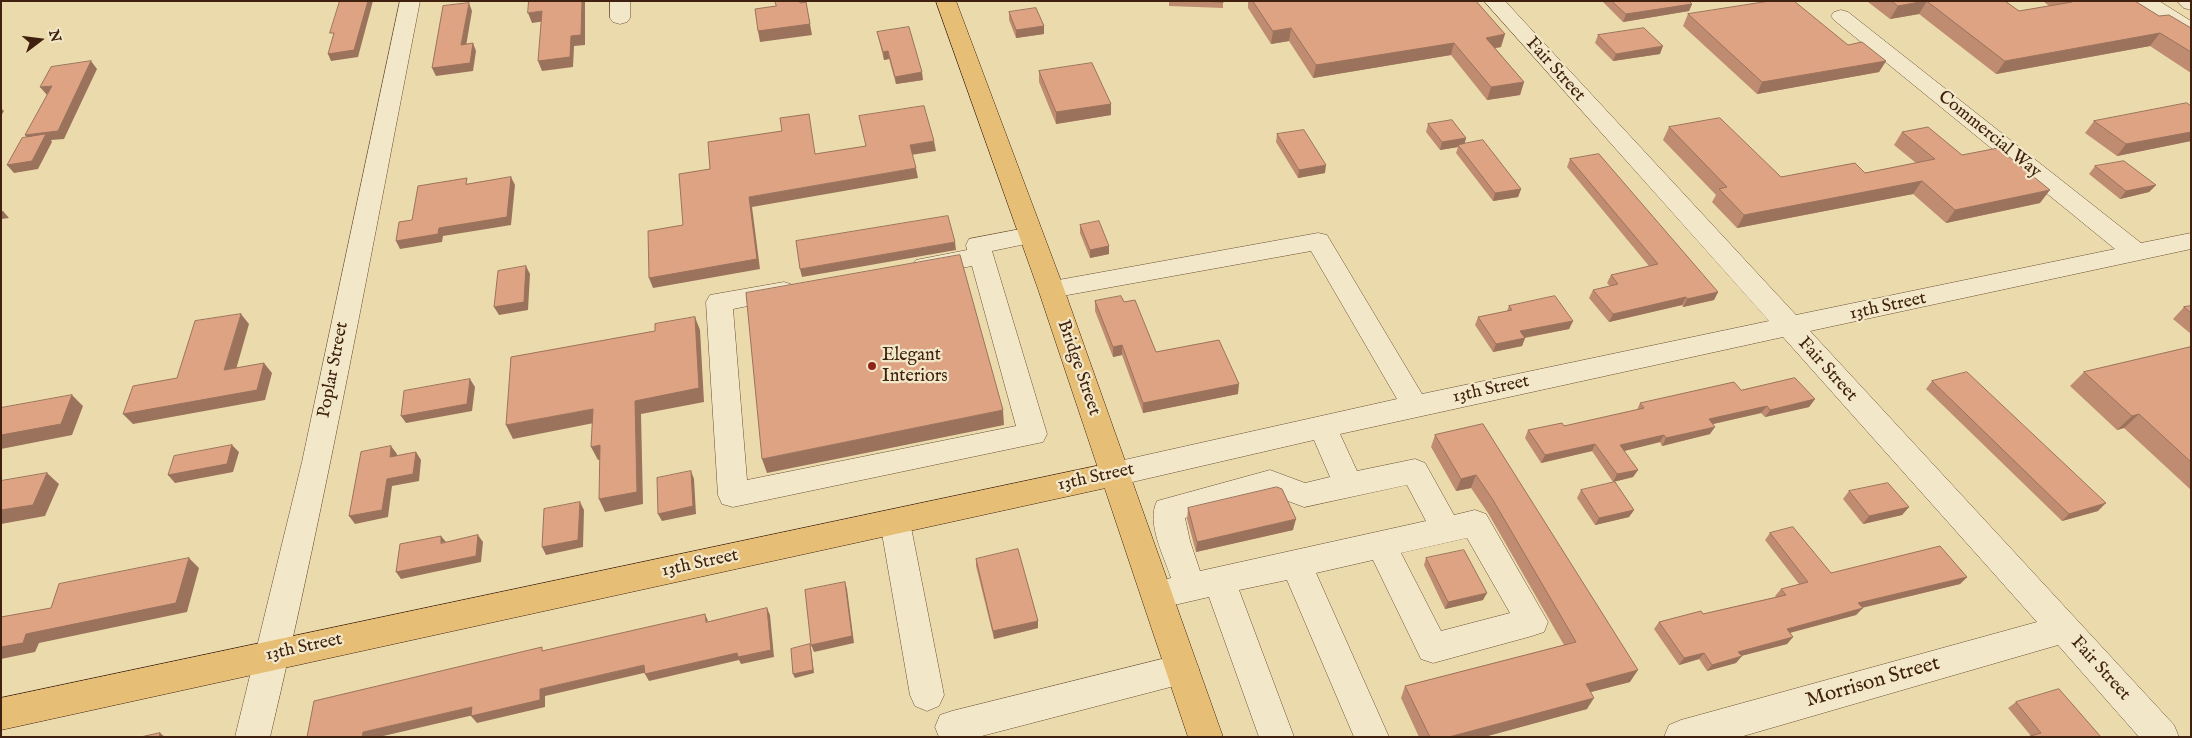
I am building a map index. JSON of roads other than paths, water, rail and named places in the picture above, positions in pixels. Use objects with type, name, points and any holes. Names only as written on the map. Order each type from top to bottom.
[{"type":"main road","name":"Bridge Street","points":[[946,1],[1051,289],[1206,737]]},
{"type":"main road","name":"13th Street","points":[[1,714],[1115,474]]},
{"type":"street","name":"Poplar Street","points":[[252,737],[274,655],[310,488],[410,1]]},
{"type":"street","name":"Fair Street","points":[[1494,1],[2162,737]]},
{"type":"street","points":[[2144,1],[2191,30]]},
{"type":"street","points":[[2187,1],[2191,4]]},
{"type":"street","name":"Commercial Way","points":[[1840,16],[2138,254]]},
{"type":"street","points":[[806,287],[719,302],[733,494],[1033,434],[978,244],[1031,235]]},
{"type":"street","points":[[1051,289],[1318,241],[1416,406]]},
{"type":"street","name":"13th Street","points":[[1115,474],[1416,406],[2138,254],[2191,241]]},
{"type":"street","points":[[903,270],[981,256]]},
{"type":"street","points":[[1322,427],[1349,485]]},
{"type":"street","points":[[1277,737],[1205,584],[1174,541],[1168,510],[1270,482],[1304,496],[1415,471],[1446,530]]},
{"type":"street","points":[[896,522],[927,695]]},
{"type":"street","points":[[1157,595],[1296,564],[1381,544],[1475,523],[1532,622],[1434,648],[1381,544]]},
{"type":"street","points":[[1296,564],[1372,737]]},
{"type":"street","name":"Morrison Street","points":[[1682,737],[2064,629]]},
{"type":"street","points":[[952,728],[1182,669]]},
{"type":"place","name":"Elegant Interiors","points":[[872,366]]}]
